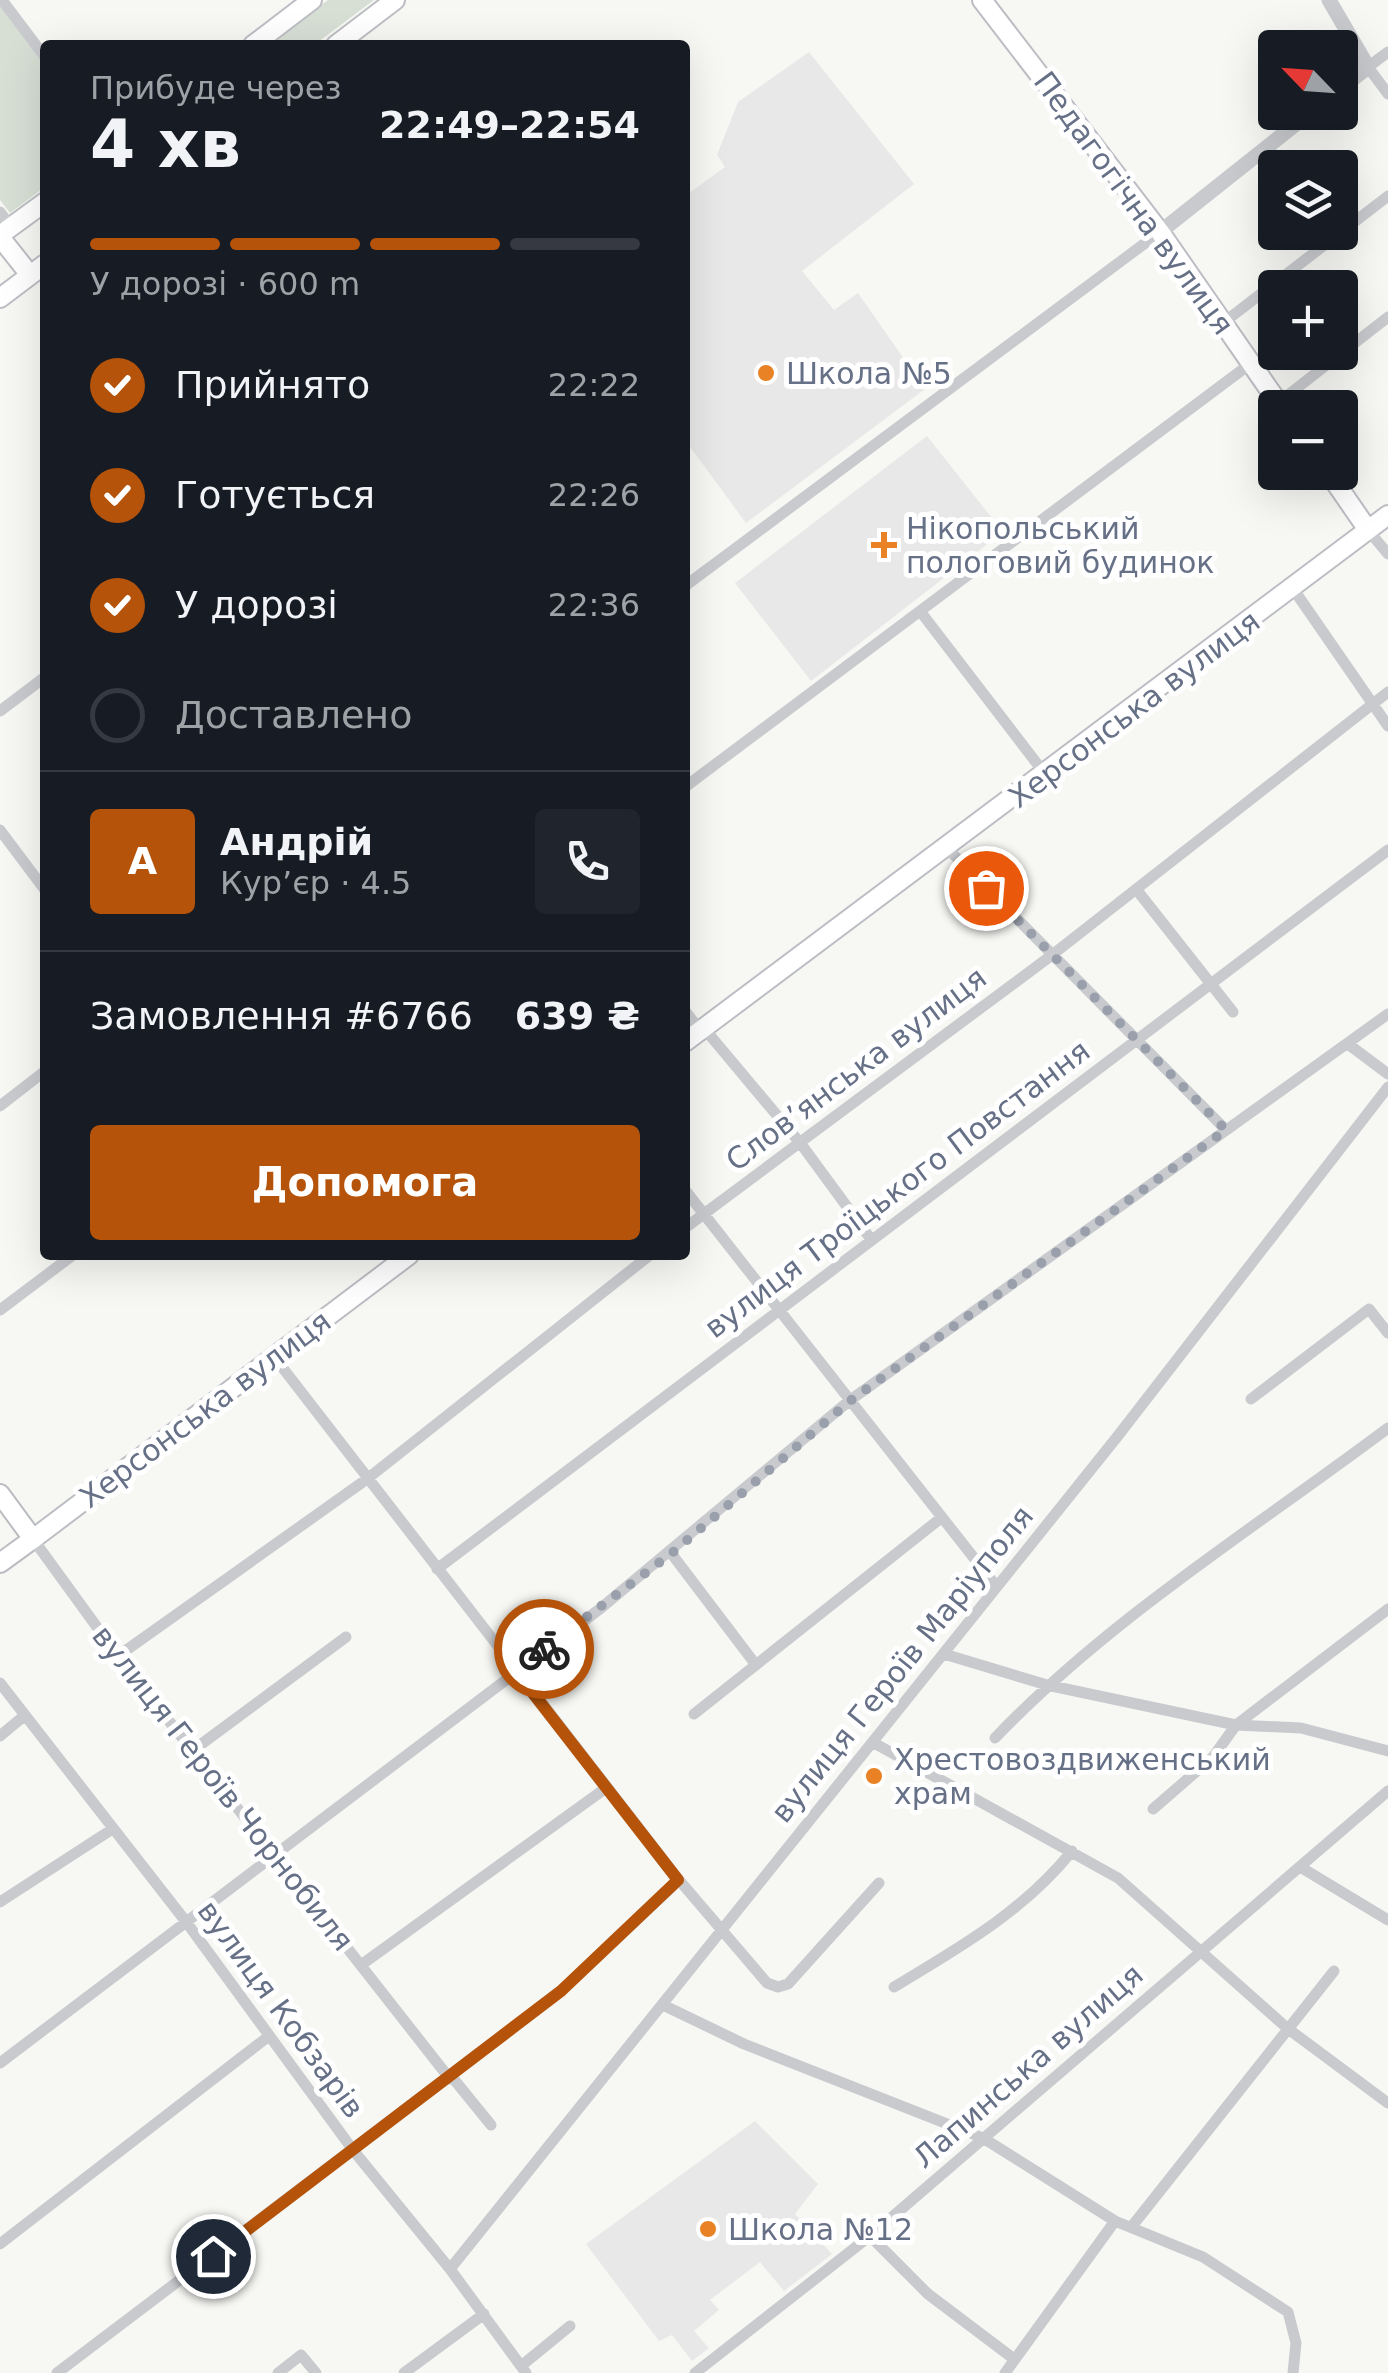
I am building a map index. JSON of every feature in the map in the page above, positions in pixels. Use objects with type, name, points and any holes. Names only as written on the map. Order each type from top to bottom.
[{"type":"main road","points":[[260,40],[312,0]]},
{"type":"main road","points":[[343,40],[396,0]]},
{"type":"main road","name":"Педагогічна вулиця","points":[[982,0],[1160,232],[1270,390]]},
{"type":"main road","points":[[0,298],[37,270],[3,228],[40,205]]},
{"type":"main road","points":[[1340,490],[1368,530]]},
{"type":"main road","name":"Херсонська вулиця","points":[[696,1033],[1294,590],[1388,515]]},
{"type":"main road","name":"Херсонська вулиця","points":[[0,1563],[403,1260]]},
{"type":"main road","name":"вулиця Героїв Чорнобиля","points":[[0,1494],[33,1539]]},
{"type":"street","points":[[2,0],[40,50]]},
{"type":"street","points":[[1328,0],[1388,94]]},
{"type":"street","points":[[1358,75],[1388,52]]},
{"type":"street","points":[[690,582],[1160,232],[1288,130]]},
{"type":"street","points":[[1223,323],[1388,196]]},
{"type":"street","points":[[1299,390],[1388,318]]},
{"type":"street","points":[[690,782],[1246,366],[1253,366]]},
{"type":"street","points":[[1368,530],[1388,554]]},
{"type":"street","points":[[1294,590],[1388,726]]},
{"type":"street","points":[[920,611],[1045,774]]},
{"type":"street","points":[[0,711],[40,681]]},
{"type":"street","name":"Словʼянська вулиця","points":[[690,1224],[1052,955],[1388,692]]},
{"type":"street","points":[[0,830],[40,883]]},
{"type":"street","points":[[948,848],[1226,1130]]},
{"type":"street","name":"вулиця Троїцького Повстання","points":[[437,1569],[1388,850]]},
{"type":"street","points":[[1136,888],[1233,1012]]},
{"type":"street","points":[[0,2063],[672,1553],[850,1401],[1388,1014]]},
{"type":"street","points":[[696,1033],[801,1144],[870,1238]]},
{"type":"street","points":[[1348,1044],[1388,1074]]},
{"type":"street","points":[[0,1106],[40,1075]]},
{"type":"street","name":"вулиця Героїв Маріуполя","points":[[450,2269],[874,1743],[1328,1169],[1388,1087]]},
{"type":"street","points":[[690,1197],[996,1586]]},
{"type":"street","points":[[0,1310],[65,1260]]},
{"type":"street","points":[[118,1656],[367,1479],[644,1260]]},
{"type":"street","points":[[1251,1399],[1369,1308],[1388,1333]]},
{"type":"street","points":[[275,1358],[678,1880],[767,1983],[778,1988],[788,1984],[879,1883]]},
{"type":"street","points":[[995,1738],[1047,1685],[1146,1606],[1388,1428]]},
{"type":"street","points":[[694,1714],[940,1518]]},
{"type":"street","name":"вулиця Героїв Чорнобиля","points":[[33,1539],[118,1656],[272,1854],[490,2125]]},
{"type":"street","points":[[672,1553],[756,1665]]},
{"type":"street","points":[[1153,1809],[1213,1757],[1236,1725],[1388,1610]]},
{"type":"street","points":[[192,1751],[346,1637]]},
{"type":"street","points":[[944,1654],[1047,1685],[1236,1725],[1301,1728],[1388,1751]]},
{"type":"street","name":"вулиця Кобзарів","points":[[0,1683],[187,1923],[353,2150],[450,2269],[523,2369],[570,2326]]},
{"type":"street","points":[[0,1736],[24,1716]]},
{"type":"street","points":[[874,1743],[1118,1878],[1288,2028],[1388,2103]]},
{"type":"street","points":[[361,1965],[606,1788]]},
{"type":"street","name":"Лапинська вулиця","points":[[702,2371],[870,2236],[1388,1792]]},
{"type":"street","points":[[0,1902],[111,1830]]},
{"type":"street","points":[[894,1987],[1004,1917],[1051,1878],[1072,1852]]},
{"type":"street","points":[[1302,1868],[1388,1920]]},
{"type":"street","points":[[57,2373],[561,1991],[678,1880]]},
{"type":"street","points":[[1133,2226],[1334,1971]]},
{"type":"street","points":[[663,2005],[744,2044],[983,2138],[1115,2220],[1203,2257],[1288,2312],[1296,2343],[1293,2373]]},
{"type":"street","points":[[0,2244],[269,2036]]},
{"type":"street","points":[[1005,2373],[1115,2220]]},
{"type":"street","points":[[870,2236],[928,2294],[1014,2359]]},
{"type":"street","points":[[404,2373],[484,2314]]},
{"type":"street","points":[[278,2373],[302,2355],[316,2373]]},
{"type":"shaded area","points":[[328,0],[374,0],[321,40],[275,40]]},
{"type":"shaded area","points":[[0,6],[40,58],[40,191],[10,213],[0,200]]},
{"type":"shaded area","points":[[809,52],[914,184],[802,271],[834,310],[858,293],[925,389],[746,523],[690,447],[690,192],[725,167],[717,155],[738,102]]},
{"type":"shaded area","name":"Нікопольський пологовий будинок","points":[[927,436],[1003,532],[811,681],[735,583]]},
{"type":"shaded area","name":"Школа №12","points":[[755,2121],[818,2184],[795,2214],[832,2254],[784,2291],[760,2262],[710,2300],[719,2310],[694,2331],[709,2348],[692,2361],[672,2335],[659,2341],[586,2244]]},
{"type":"way so far","points":[[544,1649],[672,1553],[850,1401],[1226,1130],[986,888]]},
{"type":"place","name":"Школа №5","points":[[766,373]]},
{"type":"place","name":"Нікопольський пологовий будинок","points":[[884,545]]},
{"type":"place","name":"Хрестовоздвиженський храм","points":[[874,1776]]},
{"type":"place","name":"Школа №12","points":[[708,2229]]},
{"type":"route","points":[[213,2256],[561,1991],[678,1880],[515,1670],[544,1649]]}]
